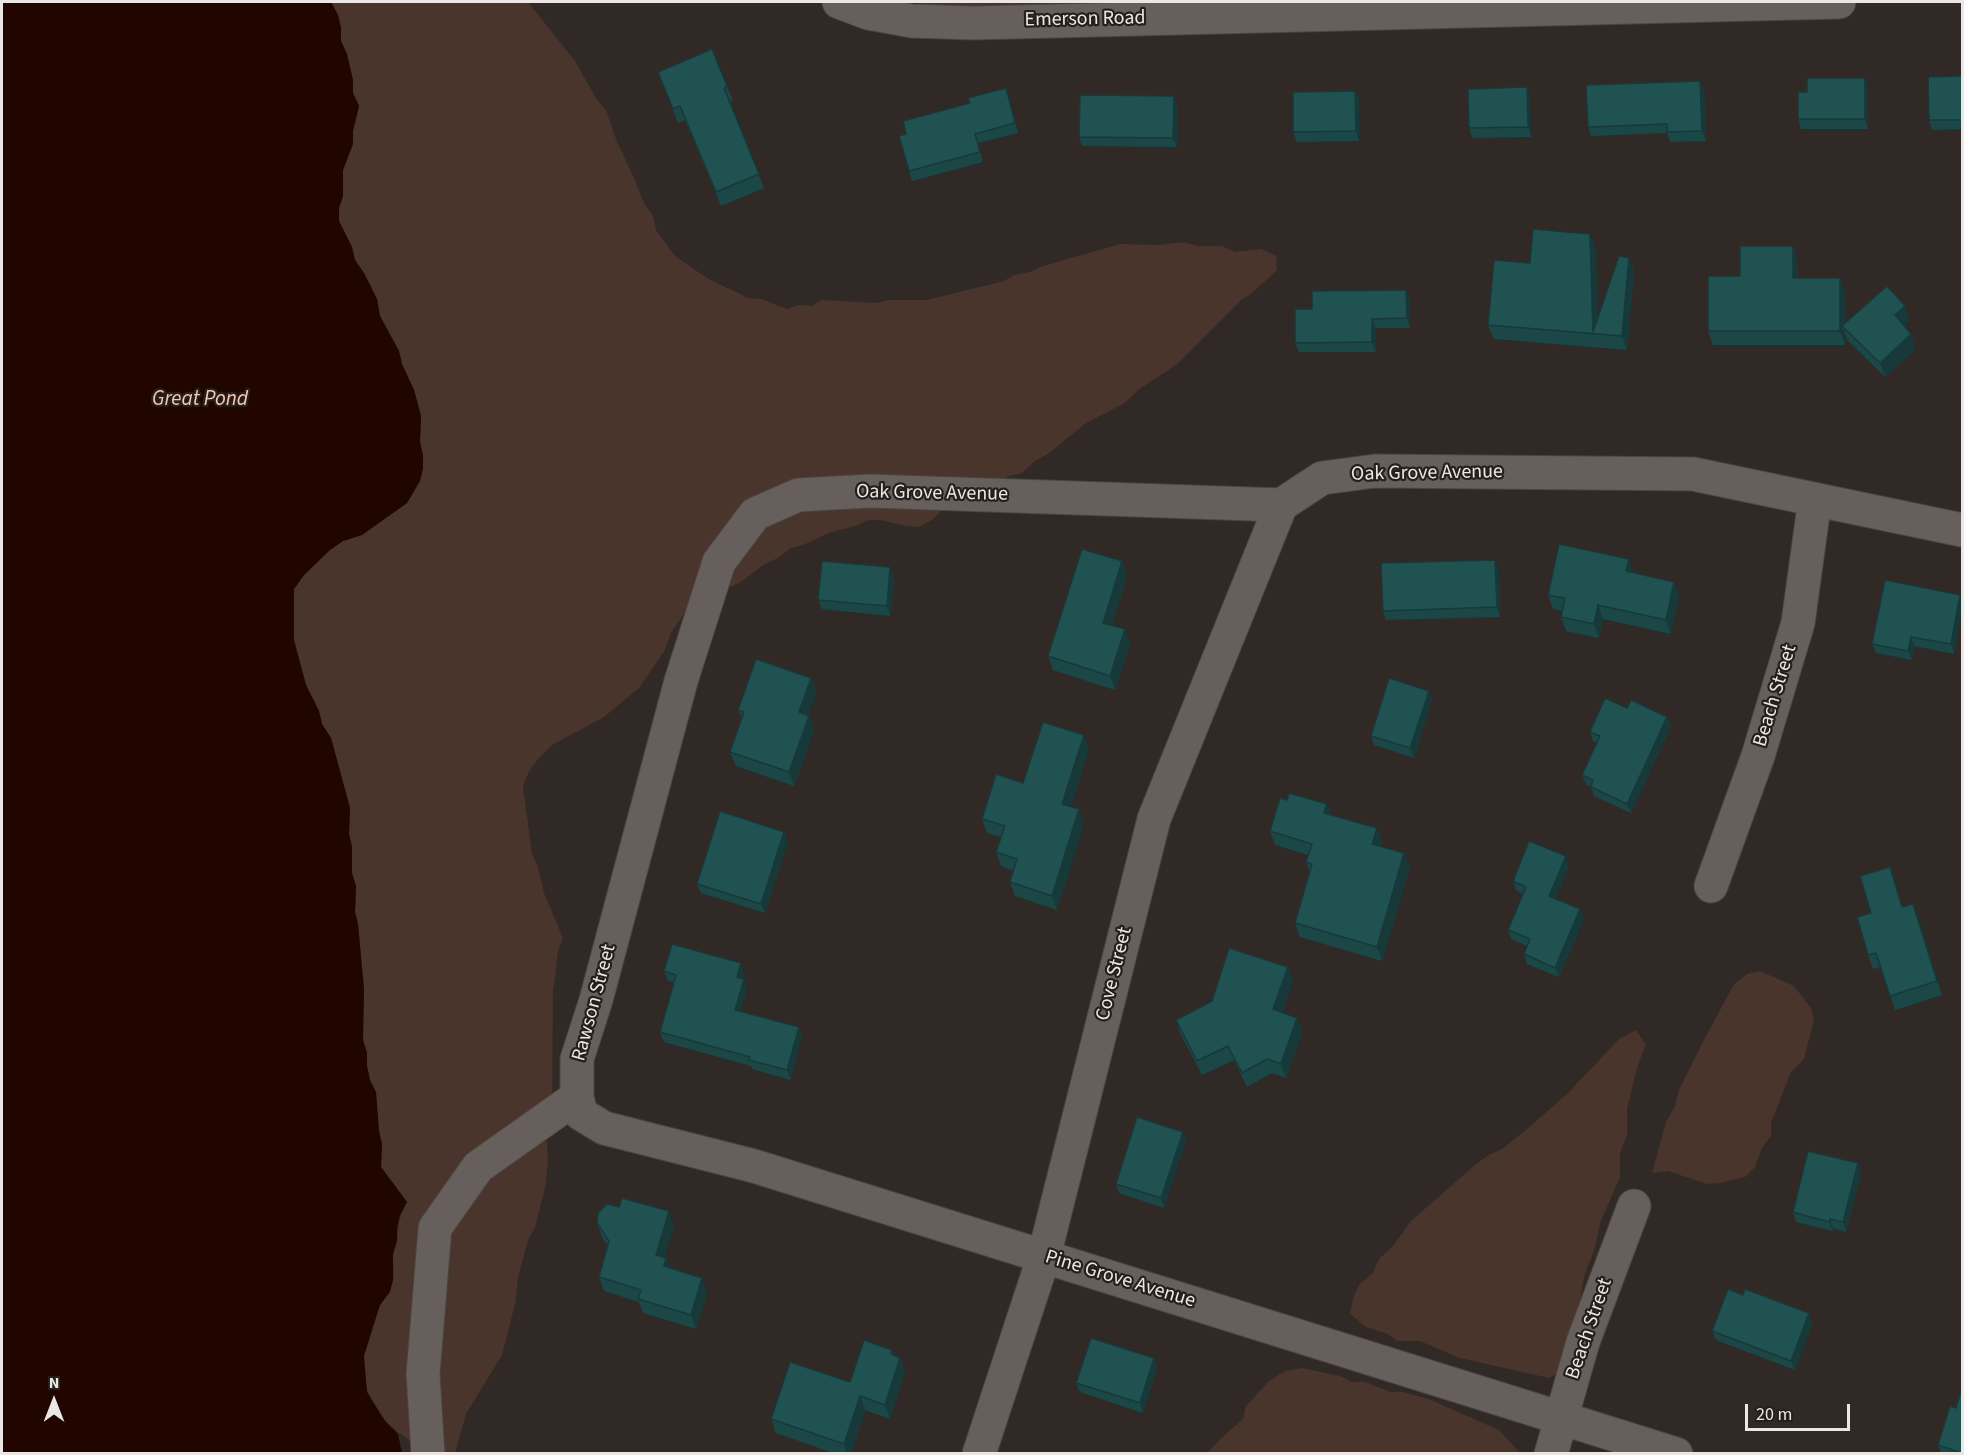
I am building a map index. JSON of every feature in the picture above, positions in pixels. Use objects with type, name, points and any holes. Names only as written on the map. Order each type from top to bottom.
[{"type":"street","name":"Emerson Road","points":[[839,2],[868,13],[912,21],[973,23],[1839,2]]},
{"type":"street","name":"Oak Grove Avenue","points":[[755,514],[798,495],[870,491],[1281,504],[1322,478],[1375,471],[1693,474],[1962,530]]},
{"type":"street","name":"Beach Street","points":[[1711,886],[1758,756],[1798,623],[1815,499]]},
{"type":"street","name":"Cove Street","points":[[979,1454],[1044,1257],[1154,819],[1281,504]]},
{"type":"street","name":"Rawson Street","points":[[577,1097],[577,1059],[599,989],[681,681],[719,562],[755,514]]},
{"type":"street","name":"Pine Grove Avenue","points":[[577,1097],[581,1114],[604,1128],[754,1166],[1676,1454]]},
{"type":"street","points":[[428,1454],[423,1374],[435,1228],[478,1167],[577,1097]]},
{"type":"street","name":"Beach Street","points":[[1551,1454],[1583,1342],[1634,1206]]},
{"type":"shaded area","points":[[331,2],[528,2],[575,61],[597,100],[606,110],[644,203],[653,216],[656,230],[675,256],[707,278],[748,298],[761,299],[787,309],[799,305],[812,306],[822,300],[876,303],[889,300],[927,300],[1004,281],[1014,275],[1120,244],[1158,245],[1184,242],[1197,246],[1222,246],[1235,252],[1261,249],[1276,256],[1277,270],[1241,300],[1176,365],[1138,390],[1125,403],[1086,423],[1022,473],[1009,476],[945,507],[932,520],[919,527],[868,520],[791,548],[739,583],[688,608],[671,633],[665,650],[639,688],[604,717],[552,745],[529,771],[523,787],[532,854],[538,867],[544,893],[563,938],[558,951],[553,989],[552,1118],[546,1131],[548,1163],[545,1188],[518,1278],[515,1304],[502,1355],[466,1414],[455,1453],[437,1451],[419,1445],[388,1423],[376,1408],[363,1373],[364,1354],[369,1336],[380,1306],[393,1282],[393,1255],[400,1218],[407,1202],[381,1167],[382,1144],[376,1093],[370,1080],[363,1040],[364,989],[355,912],[356,886],[352,873],[352,847],[349,834],[350,808],[331,738],[322,724],[319,711],[306,685],[294,640],[294,589],[304,575],[330,550],[343,541],[362,535],[407,503],[420,481],[423,468],[420,442],[421,416],[414,390],[402,364],[399,351],[380,316],[377,299],[355,260],[352,247],[339,221],[339,208],[343,196],[343,170],[353,144],[353,131],[359,106],[353,93],[353,80],[347,54],[341,41],[338,15]]},
{"type":"shaded area","points":[[905,2],[1176,2],[971,7]]},
{"type":"shaded area","points":[[1760,971],[1794,986],[1811,1008],[1814,1020],[1804,1059],[1791,1072],[1771,1123],[1771,1136],[1762,1148],[1755,1167],[1745,1177],[1707,1184],[1668,1171],[1652,1173],[1666,1122],[1705,1038],[1734,984],[1747,974]]},
{"type":"shaded area","points":[[1636,1030],[1646,1045],[1638,1064],[1627,1109],[1627,1135],[1620,1153],[1620,1177],[1601,1221],[1594,1251],[1584,1276],[1580,1302],[1560,1371],[1549,1378],[1460,1358],[1420,1341],[1397,1341],[1388,1334],[1366,1327],[1350,1314],[1353,1298],[1359,1285],[1373,1273],[1379,1259],[1392,1247],[1411,1221],[1476,1164],[1502,1149],[1527,1129],[1567,1094],[1619,1039]]},
{"type":"shaded area","points":[[1302,1368],[1340,1376],[1352,1382],[1365,1382],[1391,1392],[1403,1392],[1429,1399],[1499,1430],[1520,1453],[1208,1453],[1243,1419],[1246,1406],[1269,1381],[1285,1371]]},
{"type":"water","name":"Great Pond","points":[[2,2],[331,2],[338,15],[341,41],[347,54],[353,80],[353,93],[359,106],[353,131],[353,144],[343,170],[343,196],[339,208],[339,221],[352,247],[355,260],[377,299],[380,316],[399,351],[402,364],[414,390],[421,416],[420,442],[423,468],[420,481],[407,503],[362,535],[343,541],[330,550],[304,575],[294,589],[294,640],[306,685],[319,711],[322,724],[331,738],[350,808],[352,873],[356,886],[355,912],[364,989],[363,1040],[370,1080],[376,1092],[382,1144],[381,1167],[407,1202],[400,1215],[397,1228],[390,1292],[380,1305],[364,1356],[367,1392],[385,1421],[398,1434],[402,1453],[2,1453]]},
{"type":"building","points":[[712,49],[727,86],[724,88],[759,174],[716,192],[680,106],[673,109],[658,72]]},
{"type":"building","points":[[1962,76],[1962,120],[1929,120],[1928,77]]},
{"type":"building","points":[[1807,78],[1865,78],[1865,119],[1798,119],[1798,92],[1807,92]]},
{"type":"building","points":[[1700,81],[1702,131],[1667,132],[1667,124],[1588,127],[1586,85]]},
{"type":"building","points":[[1527,87],[1528,127],[1469,128],[1468,89]]},
{"type":"building","points":[[1006,88],[1015,123],[975,134],[980,152],[909,171],[899,136],[906,134],[903,121],[970,103],[968,98]]},
{"type":"building","points":[[1355,91],[1356,131],[1293,132],[1293,92]]},
{"type":"building","points":[[1080,95],[1174,96],[1173,138],[1079,137]]},
{"type":"building","points":[[1533,229],[1590,234],[1593,332],[1619,256],[1629,258],[1622,336],[1488,325],[1494,260],[1530,263]]},
{"type":"building","points":[[1740,246],[1793,246],[1793,278],[1840,278],[1840,331],[1708,331],[1708,276],[1740,276]]},
{"type":"building","points":[[1887,286],[1905,306],[1895,315],[1911,334],[1880,363],[1842,326]]},
{"type":"building","points":[[1406,290],[1407,318],[1372,319],[1372,342],[1295,343],[1295,309],[1312,309],[1312,291]]},
{"type":"building","points":[[1559,544],[1629,559],[1626,571],[1674,582],[1666,620],[1598,605],[1594,624],[1561,617],[1565,598],[1548,595]]},
{"type":"building","points":[[1082,549],[1122,561],[1103,623],[1125,629],[1110,676],[1048,656]]},
{"type":"building","points":[[1495,560],[1497,607],[1383,611],[1381,563]]},
{"type":"building","points":[[822,561],[890,567],[887,606],[818,600]]},
{"type":"building","points":[[1885,580],[1960,595],[1951,644],[1911,637],[1908,651],[1872,644]]},
{"type":"building","points":[[756,659],[811,678],[799,712],[809,716],[789,772],[730,752],[744,712],[738,710]]},
{"type":"building","points":[[1389,678],[1429,691],[1410,748],[1371,736]]},
{"type":"building","points":[[1605,698],[1627,708],[1631,700],[1667,717],[1627,804],[1591,787],[1593,780],[1582,775],[1600,736],[1590,732]]},
{"type":"building","points":[[1043,722],[1084,735],[1062,804],[1079,809],[1052,896],[1010,882],[1017,859],[996,852],[1005,826],[982,819],[996,774],[1023,783]]},
{"type":"building","points":[[1289,793],[1327,804],[1324,813],[1377,828],[1372,844],[1404,853],[1377,947],[1295,923],[1312,864],[1306,862],[1312,844],[1270,831],[1280,798],[1287,800]]},
{"type":"building","points":[[720,811],[784,832],[761,904],[697,884]]},
{"type":"building","points":[[1529,841],[1566,856],[1549,896],[1580,909],[1555,968],[1524,954],[1530,939],[1508,930],[1526,887],[1513,881]]},
{"type":"building","points":[[1890,867],[1902,907],[1913,904],[1937,981],[1890,996],[1876,953],[1868,955],[1857,917],[1871,913],[1860,876]]},
{"type":"building","points":[[672,944],[741,963],[737,977],[744,979],[735,1010],[799,1027],[787,1070],[749,1060],[750,1057],[660,1032],[676,975],[664,971]]},
{"type":"building","points":[[1229,948],[1288,967],[1273,1009],[1297,1018],[1281,1064],[1267,1059],[1242,1073],[1228,1046],[1197,1061],[1176,1020],[1212,1001]]},
{"type":"building","points":[[1137,1117],[1183,1132],[1161,1198],[1116,1184]]},
{"type":"building","points":[[1808,1151],[1858,1163],[1843,1222],[1830,1219],[1829,1222],[1793,1212]]},
{"type":"building","points":[[622,1198],[669,1211],[656,1255],[666,1258],[664,1266],[702,1278],[691,1315],[638,1299],[641,1290],[599,1277],[609,1241],[597,1223],[598,1213],[607,1204],[619,1207]]},
{"type":"building","points":[[1728,1289],[1743,1295],[1745,1289],[1809,1313],[1791,1361],[1712,1331]]},
{"type":"building","points":[[1091,1338],[1154,1358],[1140,1403],[1076,1383]]},
{"type":"building","points":[[864,1340],[892,1350],[891,1354],[900,1358],[885,1405],[860,1396],[844,1444],[771,1419],[790,1362],[850,1382]]},
{"type":"building","points":[[1962,1388],[1962,1453],[1938,1445],[1950,1406],[1956,1408]]}]
